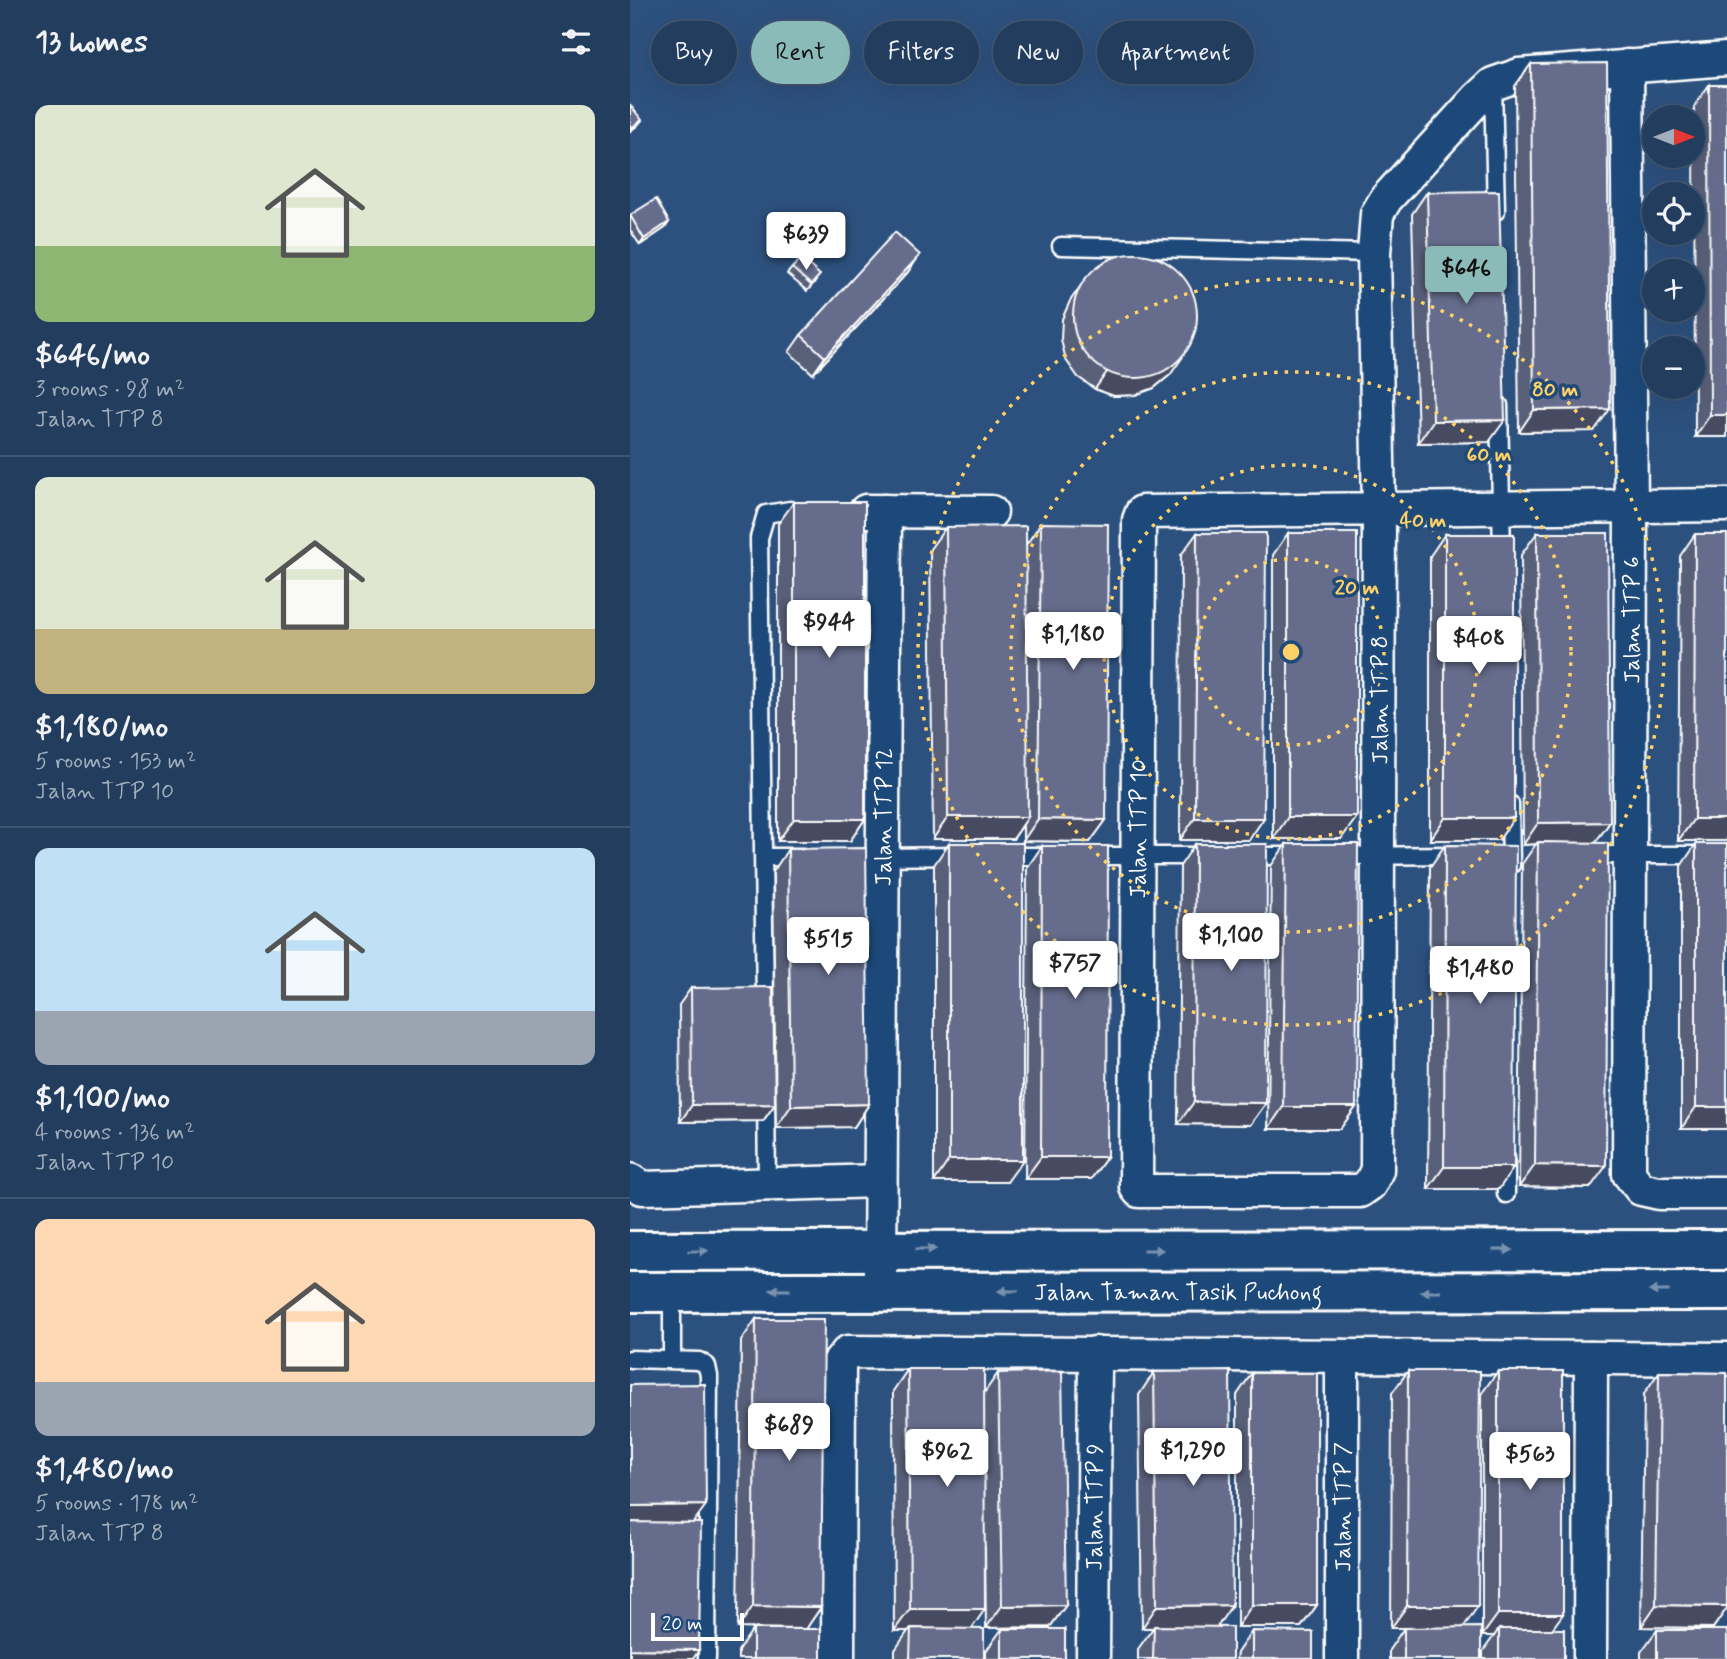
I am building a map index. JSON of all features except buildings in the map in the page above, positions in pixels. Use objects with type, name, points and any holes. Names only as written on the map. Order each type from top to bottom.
[{"type":"street","points":[[1493,84],[1518,75],[1727,60]]},
{"type":"street","name":"Jalan TTP 6","points":[[1627,66],[1632,507],[1629,1174],[1641,1189],[1659,1193],[1727,1192]]},
{"type":"street","name":"Jalan TTP 8","points":[[1136,1187],[1145,1194],[1360,1191],[1370,1184],[1377,1170],[1379,510],[1374,253],[1377,214],[1386,199],[1493,84]]},
{"type":"street","points":[[1379,510],[1727,505]]},
{"type":"street","points":[[812,510],[991,512]]},
{"type":"street","name":"Jalan TTP 10","points":[[1136,1187],[1139,520],[1142,512],[1379,510]]},
{"type":"street","name":"Jalan TTP 12","points":[[880,1291],[880,1181],[870,857],[886,511]]},
{"type":"street","points":[[630,1180],[642,1188],[880,1181]]},
{"type":"street","points":[[1373,1291],[1375,1250]]},
{"type":"street","name":"Jalan Taman Tasik Puchong","points":[[630,1251],[1727,1250]]},
{"type":"street","name":"Jalan Taman Tasik Puchong","points":[[630,1292],[1727,1291]]},
{"type":"street","points":[[838,1659],[839,1363],[848,1352],[1727,1359]]},
{"type":"street","name":"Jalan TTP 9","points":[[1093,1659],[1095,1353]]},
{"type":"street","name":"Jalan TTP 7","points":[[1342,1356],[1342,1659]]},
{"type":"street","points":[[1590,1659],[1591,1358]]},
{"type":"lane","points":[[1493,84],[1496,221]]},
{"type":"lane","points":[[1061,246],[1374,253]]},
{"type":"lane","points":[[1499,385],[1503,578]]},
{"type":"lane","points":[[765,1021],[759,538],[766,514],[812,510]]},
{"type":"lane","points":[[1509,786],[1511,883]]},
{"type":"lane","points":[[870,857],[1471,855]]},
{"type":"lane","points":[[1577,855],[1727,855]]},
{"type":"lane","points":[[763,857],[816,857]]},
{"type":"lane","points":[[766,1075],[767,1185]]},
{"type":"lane","points":[[1506,1194],[1507,1140]]},
{"type":"lane","points":[[672,1290],[672,1359]]},
{"type":"lane","points":[[630,1359],[699,1361],[706,1366],[709,1376],[706,1659]]}]
